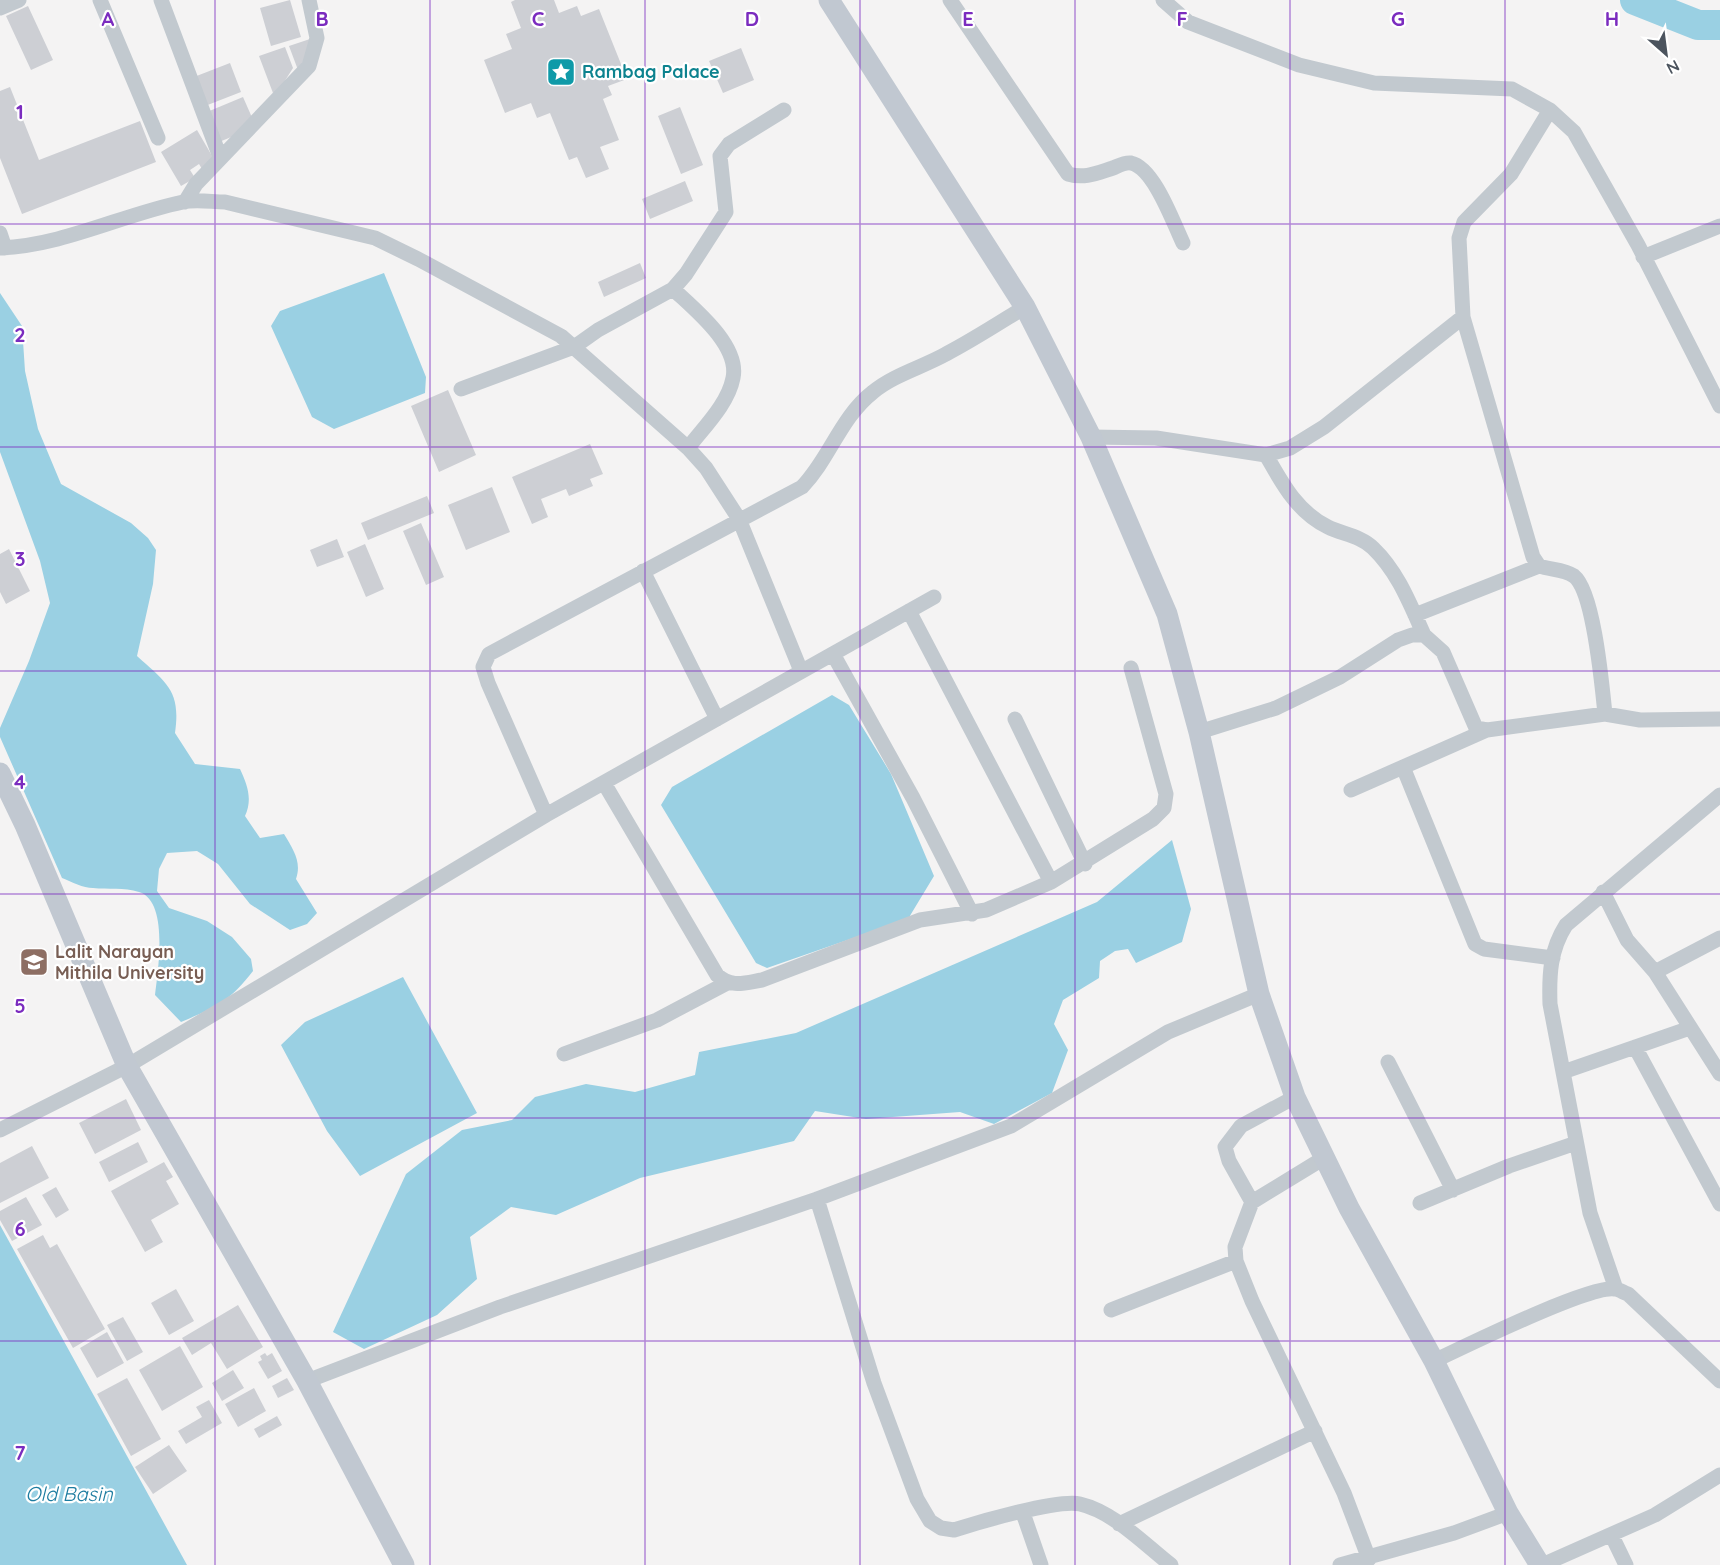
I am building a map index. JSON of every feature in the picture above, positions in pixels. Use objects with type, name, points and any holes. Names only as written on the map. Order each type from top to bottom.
[{"type":"street","points":[[0,8],[19,0]]},
{"type":"street","points":[[100,0],[158,138]]},
{"type":"street","points":[[161,0],[220,157]]},
{"type":"street","points":[[184,202],[196,184],[220,157],[281,98],[309,66],[317,38],[309,0]]},
{"type":"street","points":[[829,0],[1026,307],[1091,437],[1167,614],[1199,732],[1259,994],[1295,1097],[1324,1158],[1434,1361],[1508,1513],[1541,1565],[1612,1536],[1655,1515],[1720,1475]]},
{"type":"street","points":[[950,0],[1068,174],[1079,177],[1092,175],[1128,162],[1141,167],[1152,179],[1183,243]]},
{"type":"street","points":[[1163,0],[1188,22],[1299,65],[1374,82],[1512,89],[1551,110],[1574,132],[1643,257],[1720,406]]},
{"type":"street","points":[[461,389],[574,347],[598,330],[673,289],[686,274],[726,212],[720,156],[729,144],[784,110]]},
{"type":"street","points":[[1539,566],[1533,557],[1463,317],[1459,238],[1464,222],[1511,174],[1551,110]]},
{"type":"street","points":[[0,233],[3,248],[67,238],[184,202],[225,202],[375,238],[561,336],[688,448],[706,468],[739,519],[801,671]]},
{"type":"street","points":[[1643,257],[1720,226]]},
{"type":"street","points":[[673,289],[718,333],[731,360],[734,376],[720,405],[688,448]]},
{"type":"street","points":[[546,815],[483,667],[489,654],[802,487],[818,470],[834,437],[850,414],[874,391],[947,354],[1026,307]]},
{"type":"street","points":[[1091,437],[1156,438],[1266,455],[1290,448],[1323,427],[1463,317]]},
{"type":"street","points":[[1266,455],[1292,498],[1303,510],[1326,526],[1362,540],[1373,548],[1401,583],[1424,635],[1443,652],[1476,728],[1487,730]]},
{"type":"street","points":[[1415,615],[1539,566],[1566,571],[1584,588],[1599,660],[1605,714]]},
{"type":"street","points":[[643,571],[717,719]]},
{"type":"street","points":[[0,1130],[127,1066],[546,815],[934,597]]},
{"type":"street","points":[[909,611],[1051,882]]},
{"type":"street","points":[[1199,732],[1276,708],[1340,677],[1398,640],[1412,635],[1424,635]]},
{"type":"street","points":[[833,654],[913,798],[972,914]]},
{"type":"street","points":[[564,1054],[657,1020],[727,983],[738,984],[762,980],[920,920],[972,914],[1051,882],[1085,864],[1153,819],[1164,808],[1166,794],[1131,668]]},
{"type":"street","points":[[1351,790],[1487,730],[1605,714],[1640,720],[1720,719]]},
{"type":"street","points":[[1015,719],[1085,864]]},
{"type":"street","points":[[1403,766],[1475,944],[1484,949],[1552,958]]},
{"type":"street","points":[[0,773],[25,825],[127,1066],[307,1381],[404,1565]]},
{"type":"street","points":[[604,783],[717,975],[727,983]]},
{"type":"street","points":[[1616,1289],[1590,1213],[1550,1004],[1549,972],[1556,941],[1566,925],[1720,795]]},
{"type":"street","points":[[1603,892],[1627,940],[1655,972],[1690,1028],[1716,1057],[1720,1074]]},
{"type":"street","points":[[1655,972],[1720,938]]},
{"type":"street","points":[[307,1381],[500,1307],[817,1199],[1011,1126],[1168,1032],[1259,994]]},
{"type":"street","points":[[1563,1072],[1690,1028]]},
{"type":"street","points":[[1635,1047],[1720,1204]]},
{"type":"street","points":[[1388,1062],[1453,1190]]},
{"type":"street","points":[[1252,1202],[1228,1161],[1225,1147],[1241,1126],[1295,1097]]},
{"type":"street","points":[[1420,1203],[1509,1166],[1576,1143]]},
{"type":"street","points":[[1324,1158],[1252,1202],[1235,1247],[1236,1261],[1261,1320],[1344,1493],[1369,1559]]},
{"type":"street","points":[[817,1199],[874,1383],[917,1499],[930,1521],[940,1528],[954,1530],[1056,1504],[1079,1504],[1119,1524],[1171,1565]]},
{"type":"street","points":[[1111,1310],[1236,1261]]},
{"type":"street","points":[[1434,1361],[1535,1314],[1603,1290],[1616,1289],[1628,1294],[1720,1381]]},
{"type":"street","points":[[1119,1524],[1315,1431]]},
{"type":"street","points":[[1023,1513],[1041,1565]]},
{"type":"street","points":[[1340,1565],[1369,1559],[1454,1533],[1508,1513]]},
{"type":"street","points":[[1612,1536],[1626,1565]]},
{"type":"water","points":[[384,273],[426,377],[425,393],[334,429],[312,417],[271,326],[280,311]]},
{"type":"water","points":[[0,293],[22,326],[25,371],[38,429],[61,484],[131,523],[148,538],[156,550],[153,584],[137,656],[164,681],[174,697],[175,733],[195,764],[240,769],[249,798],[245,816],[260,838],[284,834],[297,861],[296,879],[317,913],[307,924],[290,930],[250,904],[218,864],[197,851],[167,853],[159,869],[157,891],[169,908],[207,921],[232,937],[251,959],[253,971],[229,997],[181,1022],[155,995],[159,938],[155,908],[148,898],[133,890],[89,888],[62,878],[0,737],[0,728],[29,661],[50,603],[40,561],[0,452]]},
{"type":"water","points":[[832,695],[849,705],[891,774],[934,876],[908,919],[767,968],[756,963],[661,805],[672,787]]},
{"type":"water","points":[[1172,840],[1191,909],[1182,942],[1136,963],[1128,949],[1115,951],[1100,961],[1099,978],[1063,1000],[1054,1024],[1068,1050],[1052,1093],[994,1124],[960,1112],[866,1119],[815,1111],[794,1141],[640,1178],[556,1215],[511,1207],[470,1237],[477,1279],[437,1315],[364,1349],[333,1332],[406,1174],[462,1130],[512,1120],[535,1097],[586,1084],[635,1092],[695,1075],[699,1052],[796,1033],[1097,902]]},
{"type":"water","points":[[403,977],[477,1113],[360,1176],[327,1131],[281,1045],[305,1022]]},
{"type":"water","name":"Old Basin","points":[[0,1225],[187,1565],[0,1565]]},
{"type":"building","points":[[290,0],[301,37],[271,46],[260,8]]},
{"type":"building","points":[[515,0],[554,0],[559,13],[577,6],[581,16],[599,9],[627,79],[608,86],[612,95],[603,99],[619,140],[600,147],[609,169],[586,178],[577,157],[569,160],[550,113],[537,118],[531,103],[505,113],[484,60],[512,49],[506,34],[521,28],[511,2]]},
{"type":"building","points":[[28,6],[53,60],[31,70],[6,16]]},
{"type":"building","points":[[310,39],[302,69],[298,70],[289,46]]},
{"type":"building","points":[[285,47],[293,68],[279,90],[273,93],[259,56]]},
{"type":"building","points":[[741,48],[754,80],[723,93],[709,61]]},
{"type":"building","points":[[230,63],[241,92],[205,106],[194,77]]},
{"type":"building","points":[[10,87],[39,160],[140,121],[156,162],[22,214],[0,158],[0,91]]},
{"type":"building","points":[[243,97],[254,122],[246,131],[219,142],[207,112]]},
{"type":"building","points":[[680,107],[703,165],[681,174],[658,116]]},
{"type":"building","points":[[197,130],[215,161],[202,169],[199,164],[190,170],[195,178],[181,186],[161,152]]},
{"type":"building","points":[[685,181],[693,201],[650,219],[642,199]]},
{"type":"building","points":[[640,263],[646,278],[604,297],[598,282]]},
{"type":"building","points":[[448,390],[476,455],[439,472],[411,406]]},
{"type":"building","points":[[590,444],[603,474],[590,479],[593,486],[569,496],[566,489],[541,499],[548,517],[532,524],[512,477]]},
{"type":"building","points":[[492,487],[510,532],[466,550],[448,505]]},
{"type":"building","points":[[427,496],[434,513],[368,540],[361,523]]},
{"type":"building","points":[[421,523],[444,577],[426,585],[403,531]]},
{"type":"building","points":[[337,539],[344,557],[317,567],[310,550]]},
{"type":"building","points":[[365,544],[384,589],[366,597],[347,552]]},
{"type":"building","points":[[9,549],[30,591],[6,604],[0,592],[0,554]]},
{"type":"building","points":[[126,1099],[141,1130],[95,1154],[79,1123]]},
{"type":"building","points":[[138,1142],[148,1162],[109,1182],[99,1162]]},
{"type":"building","points":[[32,1146],[49,1178],[0,1203],[0,1163]]},
{"type":"building","points":[[164,1162],[173,1177],[166,1181],[179,1204],[151,1220],[163,1242],[145,1252],[111,1191]]},
{"type":"building","points":[[56,1187],[69,1210],[56,1218],[42,1195]]},
{"type":"building","points":[[26,1197],[42,1225],[12,1241],[0,1220],[0,1211]]},
{"type":"building","points":[[43,1235],[50,1248],[57,1244],[105,1329],[73,1348],[17,1249]]},
{"type":"building","points":[[176,1289],[194,1321],[169,1335],[151,1303]]},
{"type":"building","points":[[238,1305],[263,1347],[227,1369],[211,1343],[192,1355],[182,1338]]},
{"type":"building","points":[[123,1317],[143,1352],[127,1361],[107,1325]]},
{"type":"building","points":[[107,1332],[124,1363],[97,1378],[80,1348]]},
{"type":"building","points":[[180,1346],[203,1387],[162,1411],[139,1370]]},
{"type":"building","points":[[265,1353],[267,1356],[272,1353],[282,1371],[268,1379],[258,1362],[262,1360],[260,1356]]},
{"type":"building","points":[[233,1370],[244,1388],[222,1401],[212,1383]]},
{"type":"building","points":[[127,1378],[161,1439],[131,1456],[97,1394]]},
{"type":"building","points":[[287,1378],[294,1390],[278,1398],[272,1386]]},
{"type":"building","points":[[254,1388],[266,1411],[238,1427],[225,1404]]},
{"type":"building","points":[[209,1400],[222,1423],[186,1444],[178,1431],[202,1417],[196,1407]]},
{"type":"building","points":[[277,1416],[282,1425],[259,1438],[254,1429]]},
{"type":"building","points":[[169,1445],[187,1471],[153,1494],[135,1467]]},
{"type":"waterway","points":[[1635,0],[1698,25],[1720,25]]},
{"type":"place","name":"Rambag Palace","points":[[561,72]]},
{"type":"place","name":"Lalit Narayan Mithila University","points":[[34,962]]}]
